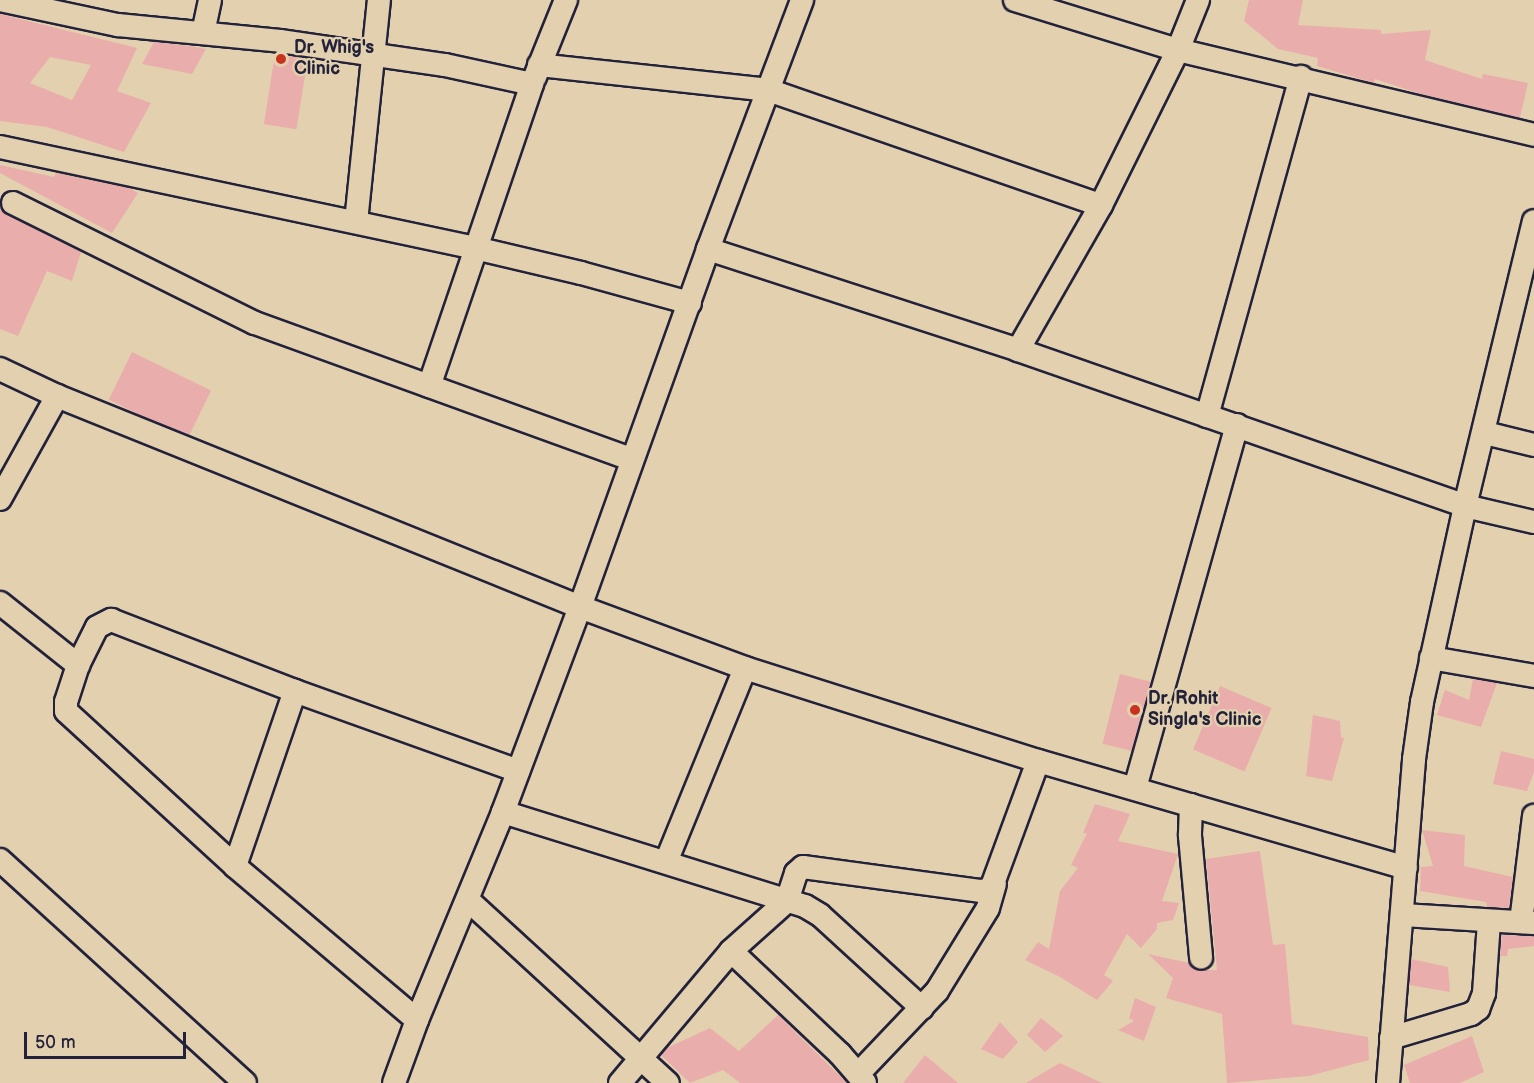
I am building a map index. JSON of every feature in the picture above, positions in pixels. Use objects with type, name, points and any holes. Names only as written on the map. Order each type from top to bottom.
[{"type":"street","points":[[0,0],[118,26],[280,41],[445,65],[536,75],[768,90],[1101,205]]},
{"type":"street","points":[[203,33],[210,0]]},
{"type":"street","points":[[356,222],[379,0]]},
{"type":"street","points":[[429,386],[536,75],[566,0]]},
{"type":"street","points":[[394,1083],[417,1020],[503,812],[580,607],[708,249],[802,0]]},
{"type":"street","points":[[1015,0],[1178,50],[1301,77],[1534,135]]},
{"type":"street","points":[[1018,350],[1101,205],[1178,50],[1198,0]]},
{"type":"street","points":[[1207,416],[1301,77]]},
{"type":"street","points":[[0,147],[475,248],[581,273],[690,303]]},
{"type":"street","points":[[13,203],[255,323],[632,459]]},
{"type":"street","points":[[1388,1083],[1414,759],[1431,658],[1465,506],[1527,285],[1534,221]]},
{"type":"street","points":[[708,249],[1018,350],[1465,506],[1534,522]]},
{"type":"street","points":[[0,369],[57,396],[580,607],[746,668],[1038,761],[1406,868]]},
{"type":"street","points":[[0,499],[57,396]]},
{"type":"street","points":[[1135,788],[1237,425]]},
{"type":"street","points":[[1485,433],[1534,445]]},
{"type":"street","points":[[0,603],[78,665]]},
{"type":"street","points":[[417,1020],[236,866],[66,711],[66,702],[78,665],[97,627],[111,620],[296,691],[518,771]]},
{"type":"street","points":[[1431,658],[1534,676]]},
{"type":"street","points":[[666,862],[746,668]]},
{"type":"street","points":[[236,866],[296,691]]},
{"type":"street","points":[[731,951],[862,1078],[937,991],[988,908],[1038,761]]},
{"type":"street","points":[[1191,805],[1190,836],[1201,958]]},
{"type":"street","points":[[503,812],[805,906],[820,915],[922,1008]]},
{"type":"street","points":[[1402,915],[1528,922],[1534,816]]},
{"type":"street","points":[[0,860],[245,1083]]},
{"type":"street","points":[[620,1083],[731,951],[787,901],[796,873],[808,866],[981,891],[991,889],[995,884]]},
{"type":"street","points":[[468,900],[668,1083]]},
{"type":"street","points":[[1391,1038],[1471,1014],[1478,1009],[1484,993],[1489,921]]},
{"type":"building","points":[[1249,0],[1303,0],[1298,25],[1381,30],[1381,34],[1431,30],[1425,60],[1482,79],[1483,74],[1528,83],[1520,118],[1421,94],[1375,79],[1374,83],[1317,66],[1318,58],[1278,49],[1244,21]]},
{"type":"building","points":[[0,14],[137,48],[117,91],[151,103],[124,152],[47,127],[0,121]],"holes":[[[50,57],[91,65],[72,100],[30,83]]]},
{"type":"building","points":[[154,42],[206,49],[192,74],[142,64]]},
{"type":"building","points":[[275,54],[308,59],[296,129],[264,124]]},
{"type":"building","points":[[0,165],[54,177],[56,173],[129,188],[138,193],[112,233],[0,173]]},
{"type":"building","points":[[0,206],[7,215],[81,252],[72,281],[47,271],[18,336],[0,329]]},
{"type":"building","points":[[132,352],[211,391],[188,438],[109,400]]},
{"type":"building","points":[[1120,674],[1151,682],[1134,752],[1103,744]]},
{"type":"building","points":[[1473,679],[1497,683],[1481,727],[1437,715],[1445,690],[1469,700]]},
{"type":"building","points":[[1220,686],[1272,708],[1245,771],[1193,750]]},
{"type":"building","points":[[1313,715],[1340,721],[1341,737],[1344,738],[1332,781],[1306,776]]},
{"type":"building","points":[[1501,751],[1534,759],[1534,772],[1527,791],[1493,784]]},
{"type":"building","points":[[1095,804],[1130,814],[1118,841],[1178,854],[1162,901],[1179,903],[1173,920],[1157,923],[1157,929],[1141,948],[1127,934],[1104,975],[1113,981],[1097,1000],[1060,977],[1025,960],[1038,942],[1049,949],[1060,891],[1078,868],[1071,865],[1087,833],[1083,833]]},
{"type":"building","points":[[1422,830],[1465,835],[1464,866],[1513,877],[1509,908],[1487,907],[1486,902],[1420,891],[1421,867],[1433,866]]},
{"type":"building","points":[[1260,851],[1273,945],[1285,944],[1292,1024],[1368,1037],[1369,1060],[1309,1076],[1227,1083],[1222,1014],[1166,998],[1173,978],[1148,954],[1189,963],[1196,970],[1217,970],[1206,859]]},
{"type":"building","points":[[1502,935],[1534,936],[1534,946],[1508,949],[1507,956],[1500,956]]},
{"type":"building","points":[[1411,959],[1448,967],[1450,992],[1409,985]]},
{"type":"building","points":[[1135,998],[1156,1007],[1144,1041],[1118,1030],[1134,1021],[1129,1018]]},
{"type":"building","points":[[778,1015],[847,1083],[740,1083],[723,1070],[690,1083],[661,1055],[667,1048],[710,1028],[739,1051]]},
{"type":"building","points":[[1041,1018],[1063,1036],[1045,1052],[1027,1035]]},
{"type":"building","points":[[1000,1022],[1018,1042],[1003,1059],[981,1049]]},
{"type":"building","points":[[1472,1036],[1484,1072],[1460,1083],[1410,1083],[1404,1065]]},
{"type":"building","points":[[925,1055],[958,1083],[903,1083]]},
{"type":"building","points":[[1060,1063],[1102,1083],[1026,1083]]},
{"type":"place","name":"Dr. Whig's Clinic","points":[[281,59]]},
{"type":"place","name":"Dr. Rohit Singla's Clinic","points":[[1135,710]]}]
